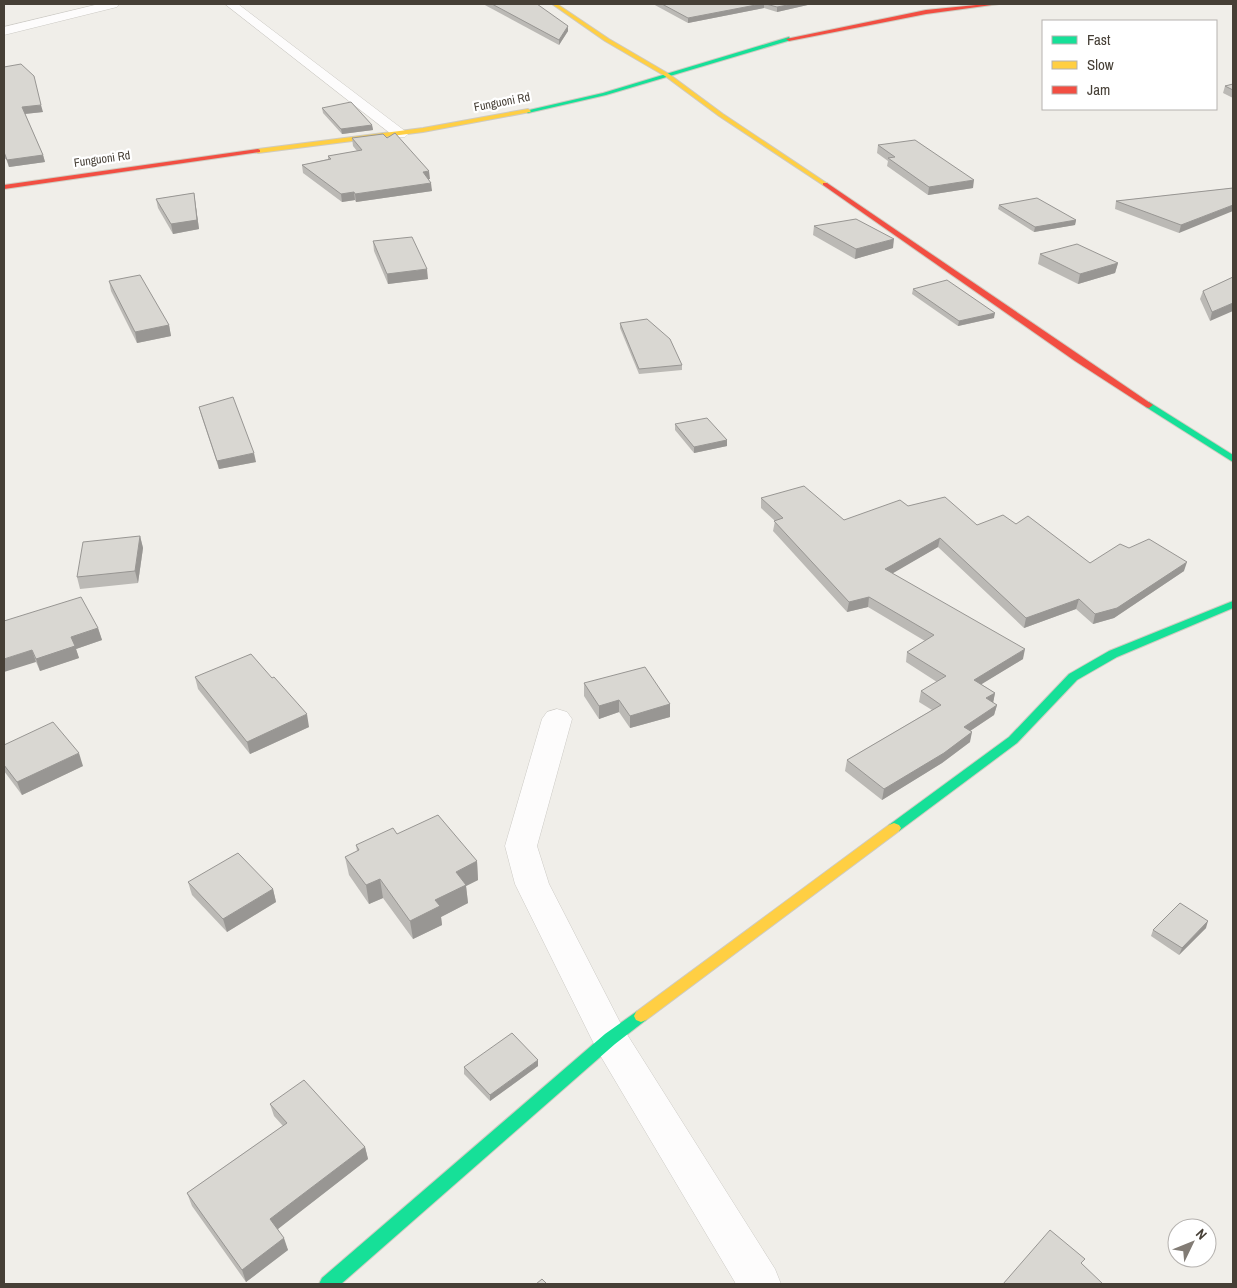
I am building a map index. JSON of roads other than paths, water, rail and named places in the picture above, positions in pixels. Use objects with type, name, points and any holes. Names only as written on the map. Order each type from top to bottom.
[{"type":"street","points":[[4,31],[113,4]]},
{"type":"street","points":[[231,4],[400,134]]},
{"type":"street","points":[[554,4],[607,40],[666,76],[721,115],[882,222],[1078,359],[1233,459]]},
{"type":"street","name":"Funguoni Rd","points":[[4,187],[144,166],[400,134],[557,106],[666,76],[721,56],[777,41],[926,12],[997,4]]},
{"type":"street","points":[[328,1284],[610,1039],[1012,740],[1073,677],[1113,654],[1233,604]]},
{"type":"street","points":[[557,719],[521,846],[532,884],[610,1039],[760,1284]]}]
